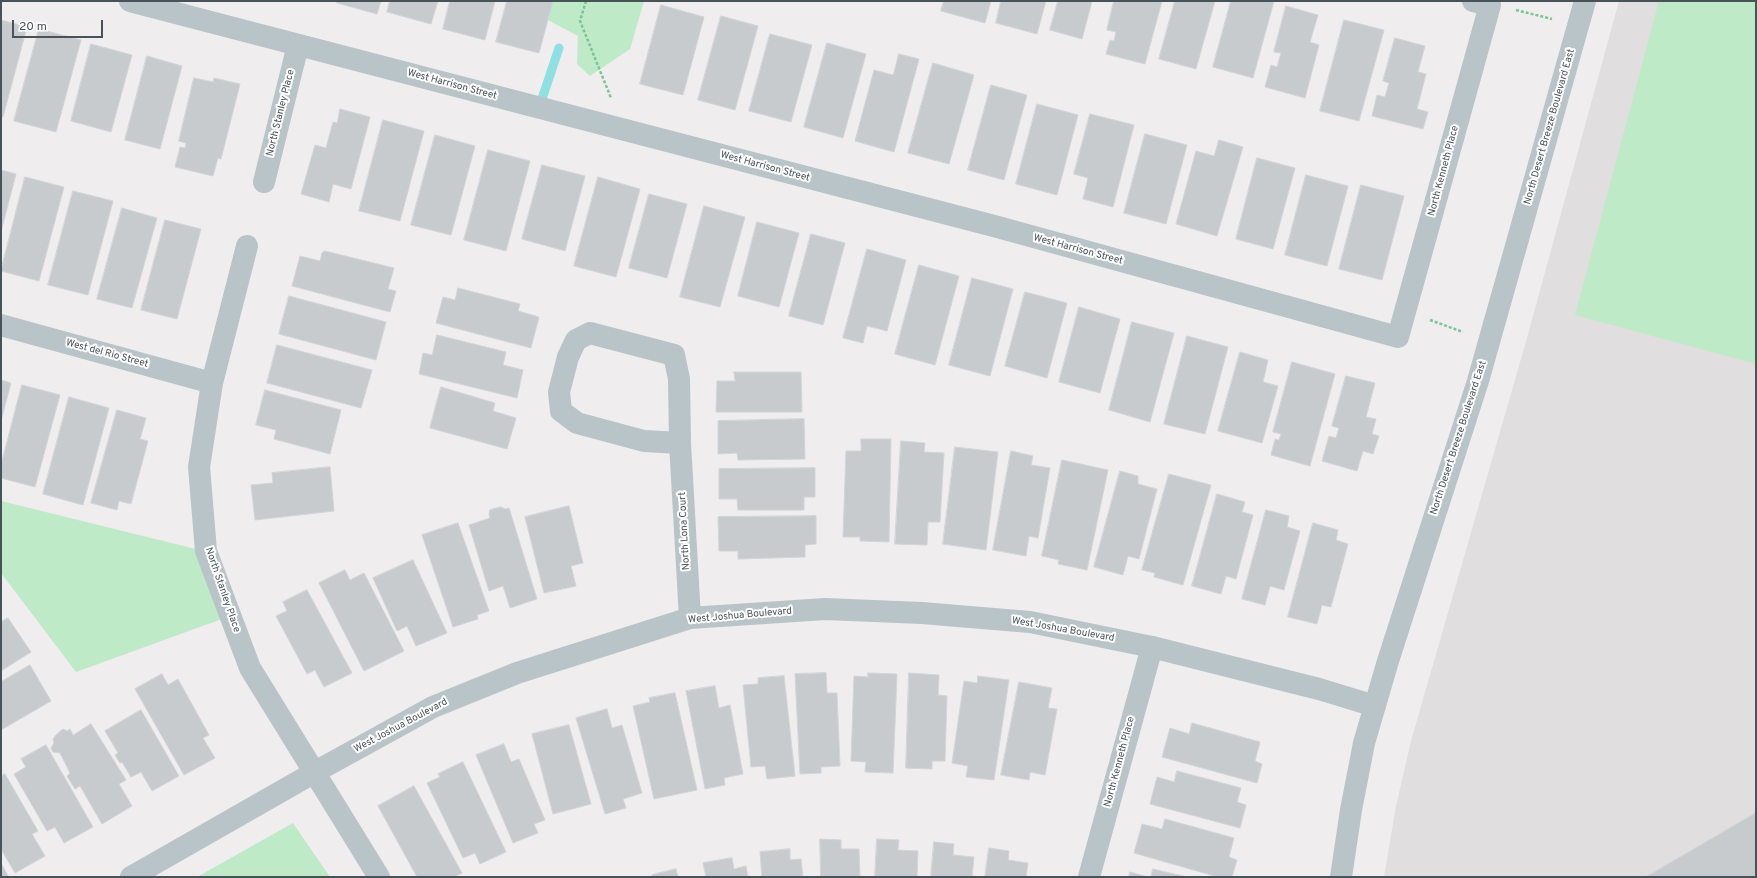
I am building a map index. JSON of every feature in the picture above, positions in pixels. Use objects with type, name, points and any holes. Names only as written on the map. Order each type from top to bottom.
[{"type":"street","name":"West Harrison Street","points":[[130,1],[994,226],[1398,337]]},
{"type":"street","name":"North Desert Breeze Boulevard East","points":[[1342,877],[1362,752],[1375,706],[1478,381],[1585,1]]},
{"type":"street","name":"North Kenneth Place","points":[[1398,337],[1482,3]]},
{"type":"street","name":"North Stanley Place","points":[[264,182],[298,45]]},
{"type":"street","name":"North Stanley Place","points":[[247,246],[212,383],[199,467],[206,552],[250,668],[379,877]]},
{"type":"street","name":"West del Rio Street","points":[[1,325],[212,383]]},
{"type":"street","name":"North Lona Court","points":[[680,444],[644,441],[577,423],[561,411],[559,392],[568,357],[576,340],[590,333],[674,355],[679,379],[680,444],[690,618]]},
{"type":"street","name":"West Joshua Boulevard","points":[[131,877],[315,772],[433,707],[510,676],[690,618],[825,610],[922,613],[1030,622],[1152,647],[1326,691],[1375,706]]},
{"type":"street","name":"North Kenneth Place","points":[[1089,877],[1152,647]]},
{"type":"path","points":[[586,1],[580,21],[612,97],[605,125]]},
{"type":"path","points":[[1482,3],[1556,20]]},
{"type":"path","points":[[1406,309],[1446,327],[1468,334]]},
{"type":"shaded area","points":[[1619,1],[1756,1],[1756,877],[1384,877],[1396,806],[1411,741],[1527,338]]},
{"type":"green space","points":[[552,1],[644,1],[630,49],[590,76],[577,64],[578,36],[548,20]]},
{"type":"green space","points":[[1659,1],[1756,1],[1756,364],[1575,315]]},
{"type":"green space","points":[[1,501],[204,551],[230,616],[76,672],[1,573]]},
{"type":"green space","points":[[293,823],[330,877],[197,877]]},
{"type":"building","points":[[337,1],[381,1],[377,14],[337,3]]},
{"type":"building","points":[[390,1],[438,1],[431,24],[387,12]]},
{"type":"building","points":[[450,1],[495,1],[485,40],[443,29]]},
{"type":"building","points":[[507,1],[553,1],[539,53],[496,42]]},
{"type":"building","points":[[944,1],[991,1],[985,23],[941,11]]},
{"type":"building","points":[[1001,1],[1046,1],[1037,34],[996,23]]},
{"type":"building","points":[[1058,1],[1092,1],[1082,39],[1050,30]]},
{"type":"building","points":[[1114,1],[1162,1],[1145,64],[1106,54],[1110,40],[1114,41],[1116,32],[1107,30]]},
{"type":"building","points":[[1175,1],[1215,1],[1196,69],[1159,59]]},
{"type":"building","points":[[1231,1],[1274,1],[1253,78],[1213,67]]},
{"type":"building","points":[[661,5],[704,17],[683,95],[640,84]]},
{"type":"building","points":[[1286,6],[1318,15],[1310,42],[1319,45],[1305,98],[1265,87],[1271,65],[1277,67],[1281,53],[1274,52]]},
{"type":"building","points":[[721,16],[758,26],[735,110],[698,100]]},
{"type":"building","points":[[1,20],[27,27],[3,117],[1,116]]},
{"type":"building","points":[[1344,20],[1384,30],[1359,121],[1320,111]]},
{"type":"building","points":[[39,29],[81,40],[56,132],[14,121]]},
{"type":"building","points":[[770,34],[812,45],[791,122],[749,111]]},
{"type":"building","points":[[1395,38],[1425,46],[1418,72],[1426,74],[1417,109],[1428,112],[1423,129],[1372,116],[1377,95],[1385,97],[1389,83],[1383,81]]},
{"type":"building","points":[[827,43],[866,54],[843,138],[804,127]]},
{"type":"building","points":[[91,44],[132,55],[111,132],[71,121]]},
{"type":"building","points":[[899,54],[919,59],[894,152],[855,141],[874,70],[893,75]]},
{"type":"building","points":[[147,56],[182,66],[160,149],[125,140]]},
{"type":"building","points":[[933,63],[974,75],[949,164],[908,153]]},
{"type":"building","points":[[194,78],[213,82],[214,78],[240,84],[221,159],[218,158],[213,176],[175,167],[180,147],[185,148],[186,143],[179,141]]},
{"type":"building","points":[[991,85],[1027,95],[1004,180],[968,170]]},
{"type":"building","points":[[1037,104],[1078,115],[1057,195],[1016,184]]},
{"type":"building","points":[[340,109],[370,117],[351,189],[333,184],[329,202],[301,194],[315,145],[326,148],[333,122],[337,123]]},
{"type":"building","points":[[1090,114],[1134,125],[1113,207],[1083,199],[1088,178],[1074,174]]},
{"type":"building","points":[[383,120],[424,131],[400,221],[359,211]]},
{"type":"building","points":[[1145,134],[1187,145],[1166,224],[1124,213]]},
{"type":"building","points":[[435,135],[475,146],[451,235],[411,225]]},
{"type":"building","points":[[1219,140],[1243,147],[1217,236],[1176,224],[1196,151],[1214,156]]},
{"type":"building","points":[[488,150],[530,161],[506,251],[464,240]]},
{"type":"building","points":[[1257,158],[1295,168],[1273,249],[1236,239]]},
{"type":"building","points":[[542,165],[585,176],[565,251],[522,239]]},
{"type":"building","points":[[1,170],[16,174],[1,232]]},
{"type":"building","points":[[1306,175],[1348,186],[1327,266],[1285,255]]},
{"type":"building","points":[[25,177],[64,187],[39,281],[1,271]]},
{"type":"building","points":[[598,177],[640,189],[616,277],[574,266]]},
{"type":"building","points":[[1361,185],[1404,196],[1382,280],[1339,269]]},
{"type":"building","points":[[73,191],[113,201],[88,295],[48,285]]},
{"type":"building","points":[[649,194],[687,204],[667,278],[629,268]]},
{"type":"building","points":[[704,206],[745,217],[720,307],[680,297]]},
{"type":"building","points":[[122,208],[157,218],[132,308],[97,299]]},
{"type":"building","points":[[165,220],[201,229],[177,319],[141,310]]},
{"type":"building","points":[[757,222],[799,233],[779,307],[738,296]]},
{"type":"building","points":[[811,234],[845,243],[823,325],[789,316]]},
{"type":"building","points":[[867,249],[906,260],[887,331],[867,326],[863,343],[843,338]]},
{"type":"building","points":[[325,251],[394,268],[388,289],[396,291],[390,312],[292,286],[300,256],[320,261],[322,253]]},
{"type":"building","points":[[919,265],[959,276],[935,365],[895,354]]},
{"type":"building","points":[[972,278],[1013,289],[990,376],[949,365]]},
{"type":"building","points":[[458,288],[520,304],[518,311],[539,317],[531,348],[436,323],[443,297],[455,300]]},
{"type":"building","points":[[1025,292],[1067,303],[1047,378],[1005,366]]},
{"type":"building","points":[[289,296],[386,322],[376,360],[279,334]]},
{"type":"building","points":[[1079,307],[1120,319],[1100,393],[1059,382]]},
{"type":"building","points":[[1132,322],[1174,333],[1150,422],[1109,410]]},
{"type":"building","points":[[437,335],[506,352],[503,365],[523,370],[517,398],[419,374],[423,353],[432,355]]},
{"type":"building","points":[[1187,336],[1228,347],[1205,434],[1164,424]]},
{"type":"building","points":[[277,345],[372,370],[361,408],[267,383]]},
{"type":"building","points":[[1240,352],[1268,360],[1263,382],[1278,386],[1262,443],[1218,431]]},
{"type":"building","points":[[1292,362],[1335,374],[1310,466],[1271,455],[1275,439],[1279,440],[1281,434],[1273,432]]},
{"type":"building","points":[[734,372],[801,372],[802,412],[716,412],[717,381],[735,381]]},
{"type":"building","points":[[1346,376],[1375,383],[1366,417],[1376,419],[1372,434],[1379,436],[1373,454],[1363,451],[1357,471],[1322,461],[1329,436],[1336,438],[1339,428],[1332,426]]},
{"type":"building","points":[[1,380],[11,383],[1,421]]},
{"type":"building","points":[[22,385],[60,395],[35,487],[1,478],[1,465]]},
{"type":"building","points":[[441,387],[495,403],[493,411],[516,418],[507,449],[430,428]]},
{"type":"building","points":[[265,390],[341,410],[330,454],[274,439],[276,430],[256,425]]},
{"type":"building","points":[[69,397],[109,408],[83,505],[43,494]]},
{"type":"building","points":[[117,410],[146,418],[140,439],[148,441],[131,504],[119,501],[117,510],[91,503]]},
{"type":"building","points":[[804,419],[805,459],[738,460],[737,453],[718,454],[718,421]]},
{"type":"building","points":[[861,439],[891,439],[889,542],[860,541],[860,537],[843,537],[846,451],[861,451]]},
{"type":"building","points":[[901,441],[925,443],[924,452],[944,453],[940,522],[928,522],[927,545],[895,544]]},
{"type":"building","points":[[955,447],[998,452],[986,550],[943,544]]},
{"type":"building","points":[[1011,451],[1033,456],[1031,465],[1050,468],[1038,538],[1029,536],[1026,556],[993,550]]},
{"type":"building","points":[[1062,460],[1108,470],[1087,570],[1058,564],[1059,560],[1042,556]]},
{"type":"building","points":[[330,467],[334,511],[255,520],[251,485],[273,483],[272,473]]},
{"type":"building","points":[[815,468],[815,497],[804,497],[804,510],[738,510],[737,499],[719,499],[719,469]]},
{"type":"building","points":[[1120,471],[1138,476],[1138,484],[1157,489],[1139,559],[1128,556],[1123,575],[1094,567]]},
{"type":"building","points":[[1169,474],[1211,485],[1183,585],[1154,577],[1155,573],[1142,570]]},
{"type":"building","points":[[1217,494],[1245,502],[1242,512],[1253,515],[1236,579],[1226,576],[1221,594],[1192,586]]},
{"type":"building","points":[[569,506],[583,563],[571,566],[576,586],[544,593],[525,517]]},
{"type":"building","points":[[501,507],[505,509],[509,508],[537,599],[510,608],[503,586],[489,591],[469,525],[490,518],[490,510]]},
{"type":"building","points":[[1266,510],[1289,516],[1287,527],[1300,531],[1284,590],[1270,586],[1265,605],[1242,599]]},
{"type":"building","points":[[816,516],[816,544],[805,545],[805,557],[738,559],[738,551],[719,551],[718,517]]},
{"type":"building","points":[[458,523],[489,611],[477,615],[478,619],[453,627],[422,535]]},
{"type":"building","points":[[1313,523],[1338,530],[1336,540],[1348,544],[1331,607],[1322,605],[1317,624],[1288,617]]},
{"type":"building","points":[[413,560],[447,633],[416,646],[407,626],[397,631],[373,578]]},
{"type":"building","points":[[345,570],[350,580],[364,573],[404,651],[364,671],[319,583]]},
{"type":"building","points":[[307,590],[352,673],[324,687],[315,670],[307,674],[276,616],[287,611],[283,602]]},
{"type":"building","points":[[8,618],[31,652],[1,671],[1,622]]},
{"type":"building","points":[[30,665],[51,701],[1,730],[1,682]]},
{"type":"building","points":[[826,673],[827,693],[837,693],[840,766],[821,767],[821,773],[800,774],[795,674]]},
{"type":"building","points":[[868,673],[897,674],[893,773],[865,772],[866,762],[851,761],[854,676],[868,677]]},
{"type":"building","points":[[909,673],[939,675],[938,695],[947,696],[945,761],[932,761],[932,769],[906,768]]},
{"type":"building","points":[[162,674],[168,685],[178,679],[209,735],[203,738],[215,758],[184,775],[135,689]]},
{"type":"building","points":[[784,676],[795,776],[767,779],[765,766],[751,767],[743,685],[758,684],[758,678]]},
{"type":"building","points":[[978,676],[1009,680],[994,780],[966,777],[968,766],[952,763],[964,681],[977,683]]},
{"type":"building","points":[[1019,682],[1052,688],[1048,708],[1057,709],[1045,775],[1030,772],[1029,780],[1001,775]]},
{"type":"building","points":[[715,686],[719,708],[730,705],[743,774],[724,778],[725,785],[705,789],[686,691]]},
{"type":"building","points":[[675,693],[697,790],[654,799],[633,706],[650,702],[649,698]]},
{"type":"building","points":[[607,709],[612,728],[622,725],[642,793],[623,799],[626,808],[605,814],[576,718]]},
{"type":"building","points":[[141,710],[179,776],[152,791],[141,772],[131,777],[122,762],[120,763],[115,755],[118,753],[105,731]]},
{"type":"building","points":[[1192,723],[1260,742],[1255,761],[1262,764],[1257,783],[1162,757],[1170,728],[1189,734]]},
{"type":"building","points":[[91,724],[126,780],[119,784],[132,806],[102,824],[80,786],[75,789],[67,776],[70,773],[60,753],[53,752],[51,748],[54,743],[53,739],[63,729],[67,731],[70,729],[73,735]]},
{"type":"building","points":[[569,725],[591,804],[553,814],[532,734]]},
{"type":"building","points":[[504,744],[511,762],[519,759],[545,820],[534,824],[538,833],[513,843],[476,755]]},
{"type":"building","points":[[46,745],[93,827],[64,843],[55,827],[47,831],[14,774],[26,767],[21,759]]},
{"type":"building","points":[[463,762],[506,852],[480,864],[475,853],[463,858],[427,783],[440,777],[438,774]]},
{"type":"building","points":[[1177,771],[1241,788],[1237,802],[1246,805],[1240,828],[1150,804],[1157,777],[1174,782]]},
{"type":"building","points":[[5,774],[38,831],[32,834],[45,856],[15,873],[1,849],[1,776]]},
{"type":"building","points":[[414,786],[462,873],[454,877],[417,877],[378,806]]},
{"type":"building","points":[[1756,813],[1756,877],[1646,877]]},
{"type":"building","points":[[1165,819],[1234,838],[1229,857],[1237,860],[1232,877],[1218,877],[1134,853],[1142,824],[1162,829]]},
{"type":"building","points":[[820,839],[841,840],[841,849],[859,849],[860,877],[821,877]]},
{"type":"building","points":[[877,839],[899,840],[898,850],[918,851],[917,877],[875,877]]},
{"type":"building","points":[[934,842],[954,844],[953,855],[974,857],[972,877],[931,877]]},
{"type":"building","points":[[989,848],[1009,851],[1008,860],[1028,863],[1026,877],[985,877]]},
{"type":"building","points":[[790,849],[790,860],[801,859],[803,877],[762,877],[760,852]]},
{"type":"building","points":[[732,858],[734,869],[746,866],[748,877],[706,877],[703,863]]},
{"type":"building","points":[[1,863],[8,876],[7,877],[1,877]]},
{"type":"building","points":[[676,869],[678,877],[652,877],[652,875]]},
{"type":"building","points":[[1153,869],[1187,877],[1151,877]]},
{"type":"building","points":[[1130,872],[1148,877],[1129,877]]},
{"type":"waterway","points":[[539,108],[559,48]]}]
